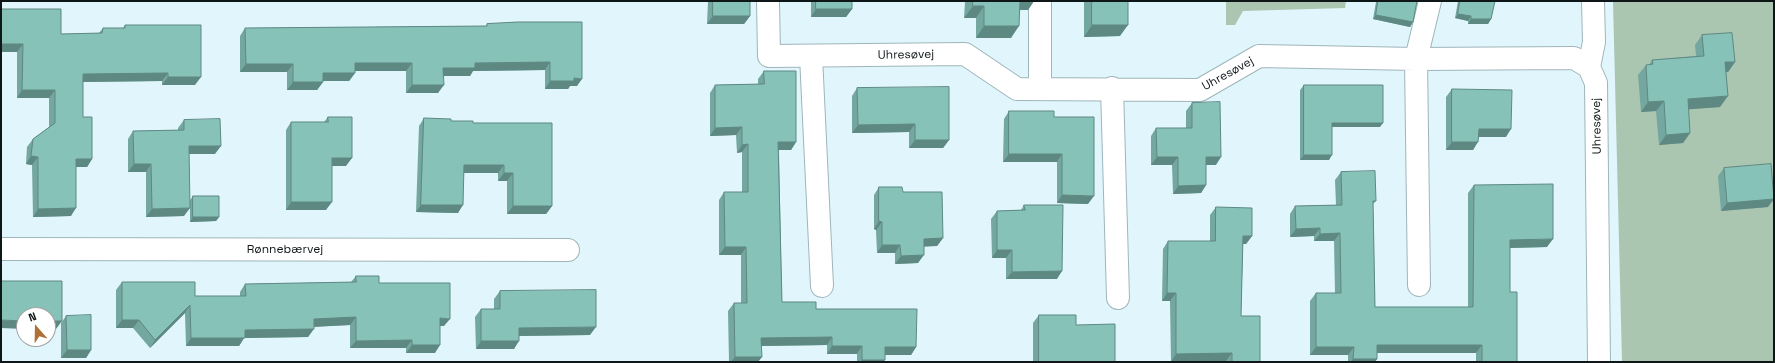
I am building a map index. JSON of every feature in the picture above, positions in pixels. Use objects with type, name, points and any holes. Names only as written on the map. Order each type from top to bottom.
[{"type":"street","name":"Uhresøvej","points":[[768,1],[769,56],[965,54],[1017,89],[1112,88],[1200,90],[1259,56],[1416,59],[1574,58],[1589,67],[1596,83],[1599,362]]},
{"type":"street","points":[[1040,1],[1040,89]]},
{"type":"street","points":[[1419,285],[1416,59],[1430,1]]},
{"type":"street","points":[[1589,67],[1594,42],[1593,1]]},
{"type":"street","points":[[810,56],[822,286]]},
{"type":"street","points":[[1112,88],[1118,298]]},
{"type":"street","name":"Rønnebærvej","points":[[1,250],[568,250]]},
{"type":"green space","points":[[1226,1],[1346,1],[1345,8],[1243,11],[1235,25],[1226,25]]},
{"type":"green space","points":[[1613,1],[1774,1],[1774,362],[1622,362]]},
{"type":"building","points":[[713,1],[750,1],[750,16],[713,16]]},
{"type":"building","points":[[816,1],[852,1],[852,9],[816,9]]},
{"type":"building","points":[[973,1],[1020,1],[1019,26],[984,26],[984,6],[973,6]]},
{"type":"building","points":[[1092,1],[1128,1],[1128,25],[1092,25]]},
{"type":"building","points":[[1378,1],[1417,1],[1413,22],[1376,15]]},
{"type":"building","points":[[1460,1],[1495,1],[1491,19],[1471,19],[1471,16],[1458,14]]},
{"type":"building","points":[[1,9],[61,9],[61,34],[102,33],[103,28],[125,28],[125,25],[201,25],[201,77],[168,77],[168,73],[83,74],[83,117],[92,117],[92,159],[76,159],[76,208],[38,209],[38,157],[31,156],[33,139],[55,123],[55,90],[22,90],[23,44],[1,44]]},
{"type":"building","points":[[518,22],[582,22],[582,79],[574,78],[574,81],[550,81],[550,62],[475,63],[475,68],[443,68],[444,85],[412,85],[412,63],[355,63],[355,73],[323,73],[323,82],[293,82],[293,64],[246,64],[245,28],[487,26],[487,24]]},
{"type":"building","points":[[1732,33],[1735,62],[1725,62],[1728,96],[1688,99],[1690,133],[1666,135],[1664,101],[1648,102],[1646,65],[1653,64],[1652,60],[1704,56],[1702,35]]},
{"type":"building","points":[[764,71],[796,71],[796,142],[778,142],[782,302],[816,302],[816,309],[917,309],[916,347],[885,347],[885,360],[862,360],[862,346],[832,346],[832,337],[761,338],[762,357],[735,357],[734,303],[747,303],[746,247],[725,247],[724,192],[748,192],[748,144],[742,145],[742,127],[715,128],[715,85],[764,84]]},
{"type":"building","points":[[1304,85],[1383,85],[1383,123],[1332,123],[1332,155],[1304,155]]},
{"type":"building","points":[[949,87],[949,140],[915,140],[915,124],[858,125],[857,88]]},
{"type":"building","points":[[1452,89],[1512,90],[1511,129],[1479,129],[1478,142],[1452,142]]},
{"type":"building","points":[[1220,102],[1221,157],[1206,157],[1206,185],[1178,186],[1178,157],[1157,157],[1156,128],[1192,128],[1192,103]]},
{"type":"building","points":[[1009,111],[1054,111],[1054,117],[1094,117],[1094,196],[1062,195],[1062,154],[1009,154]]},
{"type":"building","points":[[328,117],[352,117],[352,158],[332,158],[332,202],[291,202],[291,122],[328,122]]},
{"type":"building","points":[[424,118],[451,119],[451,121],[473,121],[473,123],[552,123],[552,206],[513,206],[513,173],[504,173],[504,165],[464,165],[463,205],[421,205]]},
{"type":"building","points":[[220,119],[221,146],[189,146],[190,208],[152,209],[151,164],[134,164],[133,131],[184,130],[184,120]]},
{"type":"building","points":[[1771,164],[1774,199],[1727,203],[1724,168]]},
{"type":"building","points":[[1375,171],[1376,201],[1373,201],[1375,307],[1473,307],[1474,185],[1553,184],[1553,239],[1510,240],[1510,292],[1517,292],[1517,362],[1482,362],[1482,345],[1377,345],[1377,359],[1353,359],[1354,347],[1316,347],[1316,293],[1341,293],[1340,233],[1320,234],[1320,228],[1296,229],[1295,206],[1342,205],[1341,172]]},
{"type":"building","points":[[879,187],[902,187],[903,192],[942,192],[943,238],[924,239],[924,255],[901,256],[900,245],[882,245],[882,222],[879,221]]},
{"type":"building","points":[[193,196],[219,196],[219,217],[193,217]]},
{"type":"building","points":[[1024,205],[1063,205],[1062,271],[1012,272],[1012,250],[997,250],[997,211],[1025,210]]},
{"type":"building","points":[[1216,207],[1252,208],[1252,236],[1243,236],[1241,316],[1260,316],[1260,362],[1232,362],[1232,353],[1176,354],[1176,293],[1167,293],[1168,241],[1215,241]]},
{"type":"building","points":[[356,276],[379,276],[379,283],[450,283],[450,319],[440,318],[440,345],[412,345],[412,340],[356,341],[356,317],[314,319],[314,329],[245,330],[245,338],[191,338],[190,305],[155,340],[139,320],[122,320],[122,282],[195,282],[195,296],[246,296],[245,284],[356,282]]},
{"type":"building","points":[[1,281],[62,281],[62,321],[56,321],[56,307],[16,307],[16,321],[1,320]]},
{"type":"building","points":[[596,290],[596,327],[519,328],[519,341],[481,341],[481,309],[500,309],[500,291]]},
{"type":"building","points":[[91,315],[91,350],[67,350],[66,316]]},
{"type":"building","points":[[1039,315],[1076,315],[1076,325],[1115,324],[1115,362],[1039,362]]}]
